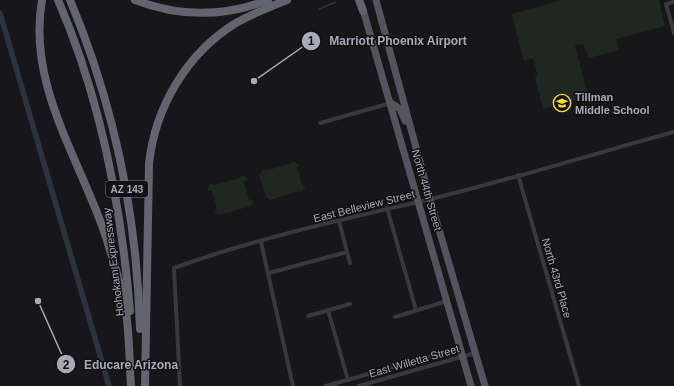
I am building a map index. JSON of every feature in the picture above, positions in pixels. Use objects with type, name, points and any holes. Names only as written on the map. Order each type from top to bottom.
[{"type":"highway","points":[[42,0],[39,27],[40,54],[48,90],[97,212],[117,275],[127,325],[132,386]]},
{"type":"highway","name":"Hohokam Expressway","points":[[58,0],[89,83],[104,139],[116,195],[130,310],[133,361],[132,386]]},
{"type":"highway","name":"Hohokam Expressway","points":[[70,0],[90,50],[107,106],[127,192],[138,270],[141,386]]},
{"type":"highway","points":[[135,0],[163,9],[201,13],[233,10],[268,0]]},
{"type":"highway","points":[[145,386],[149,164],[153,141],[161,115],[179,79],[190,63],[209,44],[242,20],[286,0]]},
{"type":"highway","points":[[359,0],[363,11]]},
{"type":"main road","name":"North 44th Street","points":[[376,1],[430,199],[484,386]]},
{"type":"main road","name":"North 44th Street","points":[[363,11],[391,103],[471,386]]},
{"type":"main road","points":[[399,87],[391,103],[400,109],[418,153]]},
{"type":"street","points":[[674,2],[666,4],[674,33]]},
{"type":"street","points":[[320,123],[391,103]]},
{"type":"street","name":"East Belleview Street","points":[[180,386],[174,268],[261,242],[387,208],[430,199],[674,132]]},
{"type":"street","name":"North 43rd Place","points":[[518,175],[579,386]]},
{"type":"street","points":[[387,208],[416,310]]},
{"type":"street","points":[[339,221],[350,263]]},
{"type":"street","points":[[261,242],[293,386]]},
{"type":"street","points":[[269,273],[347,252]]},
{"type":"street","points":[[395,317],[447,301]]},
{"type":"street","points":[[308,316],[350,304]]},
{"type":"street","points":[[328,310],[348,380]]},
{"type":"street","points":[[326,386],[460,348]]},
{"type":"street","name":"East Willetta Street","points":[[359,386],[475,353]]},
{"type":"shaded area","points":[[562,0],[659,0],[665,26],[616,39],[619,50],[589,58],[583,44],[575,45],[588,96],[543,109],[535,77],[538,76],[533,58],[524,61],[512,14]]},
{"type":"shaded area","points":[[291,161],[298,164],[299,166],[297,167],[302,185],[306,186],[302,192],[299,191],[270,200],[266,197],[259,175],[264,169],[265,171],[292,163]]},
{"type":"shaded area","points":[[242,175],[248,180],[244,181],[249,200],[254,201],[251,206],[219,215],[214,211],[217,209],[212,190],[208,191],[210,184],[214,185],[240,178]]},
{"type":"waterway","points":[[319,9],[336,2]]},
{"type":"waterway","points":[[0,13],[109,386]]},
{"type":"place","name":"Marriott Phoenix Airport","points":[[254,81]]},
{"type":"place","name":"Tillman Middle School","points":[[562,103]]},
{"type":"place","name":"Educare Arizona","points":[[38,301]]}]
